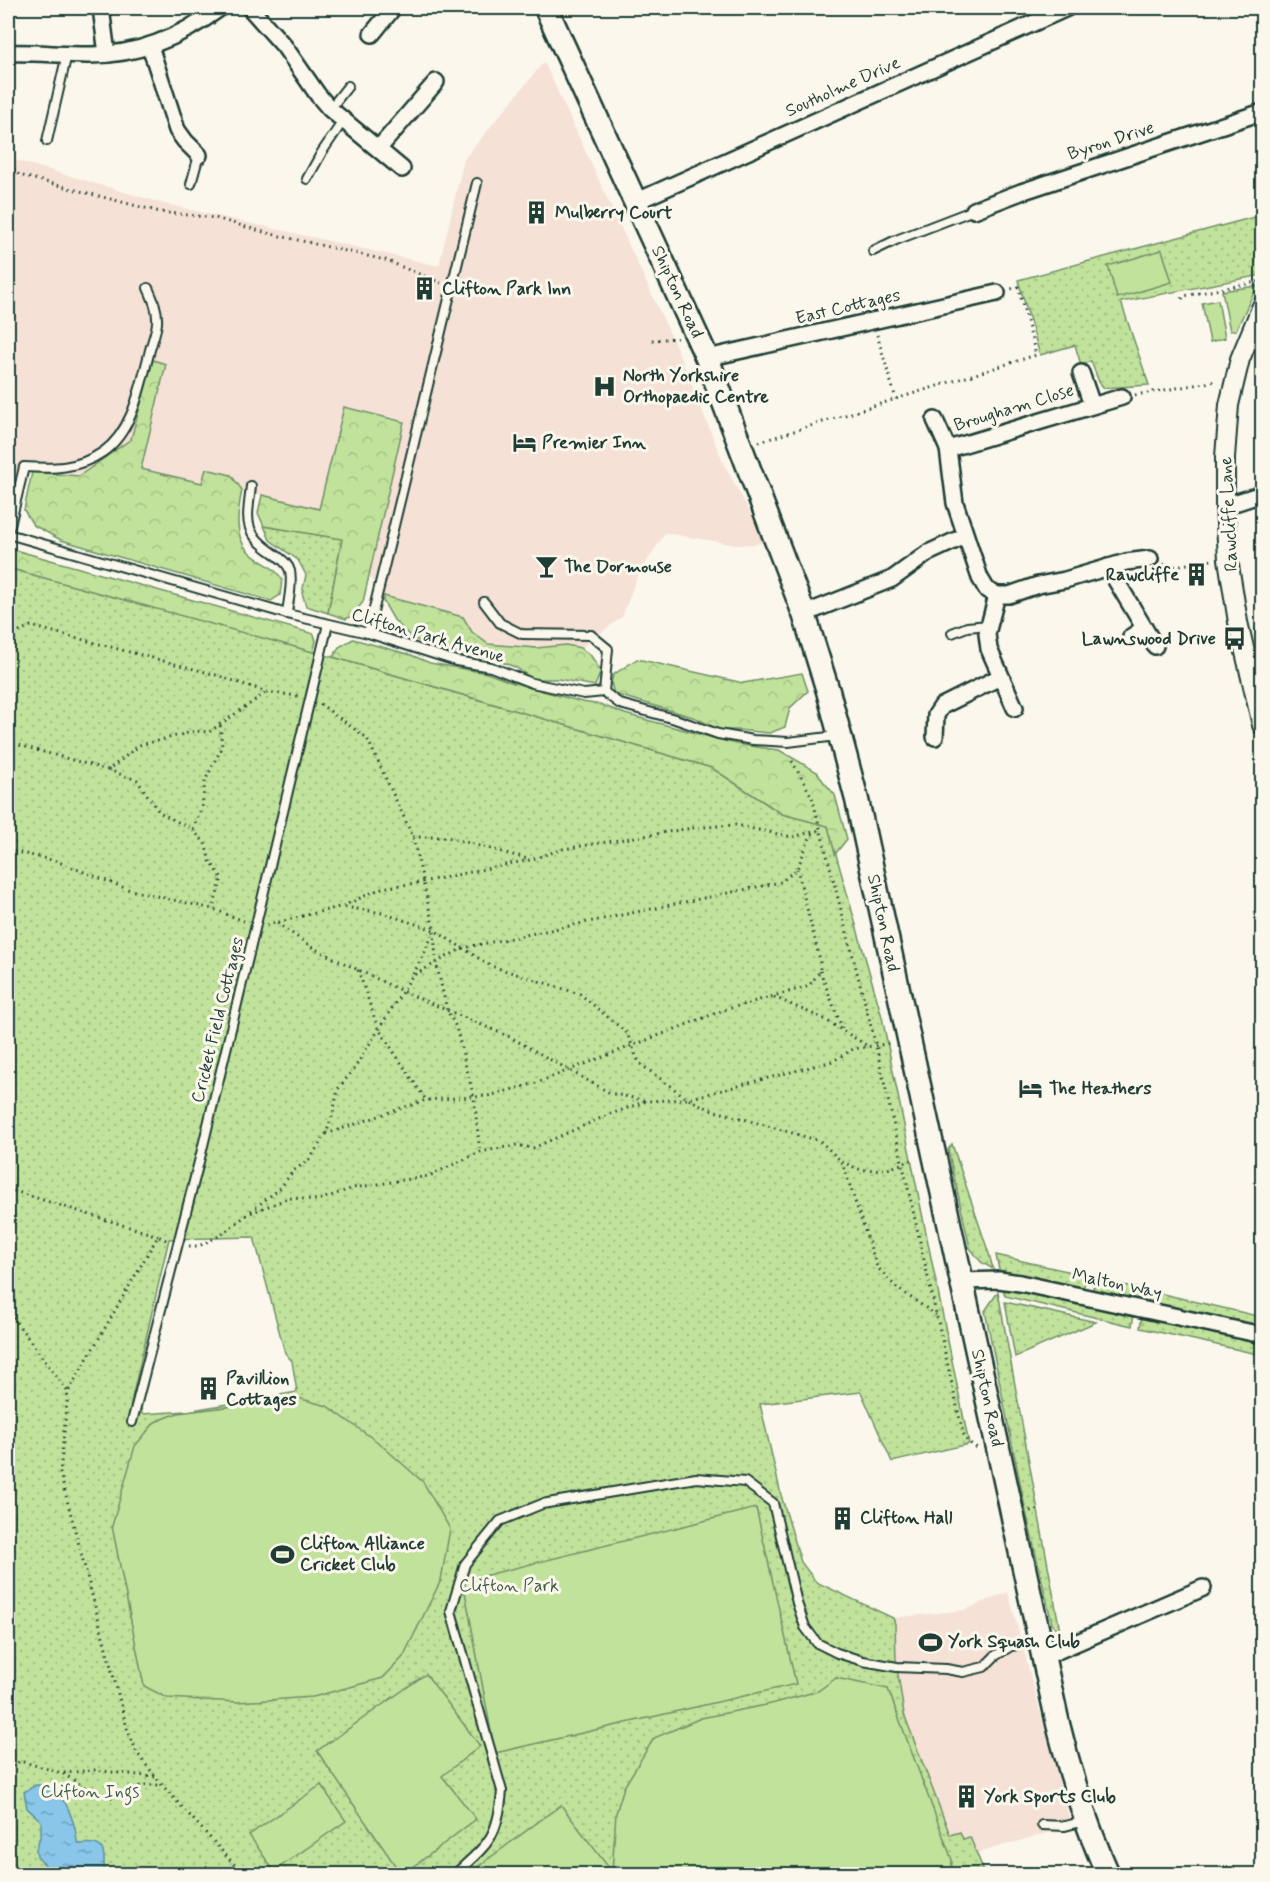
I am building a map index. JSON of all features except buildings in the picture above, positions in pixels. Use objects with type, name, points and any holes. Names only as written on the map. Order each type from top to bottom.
[{"type":"main road","name":"Shipton Road","points":[[546,8],[707,358],[804,614],[841,735],[1069,1768],[1086,1821],[1108,1875]]},
{"type":"street","points":[[101,8],[107,54]]},
{"type":"street","points":[[8,53],[107,54],[130,51],[150,46],[192,27],[220,8]]},
{"type":"street","points":[[250,8],[284,46],[330,109],[402,169]]},
{"type":"street","points":[[372,34],[393,8]]},
{"type":"street","name":"Southolme Drive","points":[[635,202],[1067,8]]},
{"type":"street","points":[[150,46],[177,130],[199,155]]},
{"type":"street","points":[[379,148],[436,82]]},
{"type":"street","name":"Byron Drive","points":[[974,210],[1021,192],[1263,112]]},
{"type":"street","name":"East Cottages","points":[[707,358],[997,293]]},
{"type":"street","name":"Rawcliffe Lane","points":[[1263,306],[1250,330],[1234,378],[1226,433],[1225,506],[1228,559],[1238,622],[1258,687],[1263,725]]},
{"type":"street","name":"Brougham Close","points":[[1081,373],[1092,405]]},
{"type":"street","name":"Brougham Close","points":[[948,449],[1122,397]]},
{"type":"street","points":[[935,420],[948,449],[955,503],[965,536],[980,578],[987,590],[997,595],[1009,595],[1126,562],[1150,559]]},
{"type":"street","points":[[1225,506],[1263,494]]},
{"type":"street","points":[[804,614],[892,579],[928,553],[965,536]]},
{"type":"street","points":[[1108,567],[1137,632],[1155,646]]},
{"type":"street","points":[[997,595],[987,634],[989,649],[1015,708]]},
{"type":"street","points":[[935,737],[936,715],[942,706],[1000,677]]},
{"type":"street","name":"Malton Way","points":[[962,1281],[999,1280],[1020,1283],[1263,1335]]},
{"type":"street","points":[[1042,1649],[1203,1588]]},
{"type":"lane","points":[[47,141],[67,54]]},
{"type":"lane","points":[[330,109],[348,86]]},
{"type":"lane","points":[[307,179],[343,121]]},
{"type":"lane","points":[[191,184],[199,155]]},
{"type":"lane","points":[[368,633],[477,183]]},
{"type":"lane","points":[[873,251],[974,210]]},
{"type":"lane","points":[[8,534],[24,467],[54,469],[83,463],[105,450],[124,428],[137,399],[157,322],[155,302],[148,288]]},
{"type":"lane","points":[[251,486],[247,520],[251,534],[257,542],[289,568],[291,576],[287,614]]},
{"type":"lane","name":"Clifton Park Avenue","points":[[8,534],[287,614],[368,633],[456,661],[491,667],[532,683],[584,694],[604,692],[620,704],[718,734],[753,740],[788,741],[841,735]]},
{"type":"lane","points":[[484,602],[500,623],[522,634],[591,636],[608,649],[604,692]]},
{"type":"lane","name":"Cricket Field Cottages","points":[[132,1422],[204,1143],[328,624]]},
{"type":"lane","points":[[952,633],[967,627],[989,625]]},
{"type":"lane","points":[[455,1875],[488,1844],[500,1816],[502,1791],[452,1611],[465,1564],[500,1521],[542,1504],[696,1478],[744,1482],[773,1503],[796,1603],[805,1626],[817,1642],[837,1653],[863,1661],[897,1667],[957,1671],[973,1671],[984,1667],[995,1656],[1011,1646],[1042,1649]]},
{"type":"lane","points":[[1042,1825],[1065,1826],[1086,1821]]},
{"type":"path","points":[[8,152],[13,168],[19,175],[160,212],[214,218],[385,261],[452,288]]},
{"type":"path","points":[[1182,299],[1184,296],[1263,281]]},
{"type":"path","points":[[740,448],[1036,354],[1018,287],[997,293]]},
{"type":"path","points":[[873,321],[896,399]]},
{"type":"path","points":[[1122,397],[1234,378]]},
{"type":"path","points":[[1150,559],[1169,567],[1228,559]]},
{"type":"path","points":[[8,637],[31,626],[213,674],[267,692],[311,698],[367,738],[413,837],[434,930],[436,962],[447,1010],[456,1027],[468,1082],[474,1098],[480,1152]]},
{"type":"path","points":[[108,770],[140,745],[196,731],[209,732],[267,692]]},
{"type":"path","points":[[193,830],[202,807],[206,781],[222,747],[220,723]]},
{"type":"path","points":[[8,742],[137,780],[159,812],[193,830],[205,843],[210,861],[222,878],[213,909]]},
{"type":"path","points":[[792,761],[812,796],[876,1046],[963,1433],[967,1441],[1001,1464]]},
{"type":"path","points":[[8,850],[56,861],[130,890],[213,909],[256,927],[343,906],[382,888],[529,860],[563,849],[692,828],[735,825],[792,837],[820,830]]},
{"type":"path","points":[[412,975],[463,948],[781,882],[797,869],[811,835],[820,830]]},
{"type":"path","points":[[413,837],[447,837],[529,860]]},
{"type":"path","points":[[797,869],[818,952],[820,971],[843,1030]]},
{"type":"path","points":[[343,906],[382,914],[434,930],[491,966],[580,994],[627,1032],[639,1063],[688,1099],[712,1110],[820,1141],[842,1162],[861,1170],[888,1169],[902,1165],[932,1150]]},
{"type":"path","points":[[277,923],[313,948],[402,991],[510,1037],[610,1093],[647,1101],[688,1099],[833,1061],[853,1048],[908,1039]]},
{"type":"path","points":[[8,1189],[158,1236],[176,1245],[200,1246],[221,1235],[280,1188],[293,1171],[309,1160],[326,1134],[338,1089],[354,1069],[412,975],[434,930]]},
{"type":"path","points":[[358,970],[378,1028],[426,1100]]},
{"type":"path","points":[[326,1134],[426,1100],[488,1096],[536,1083],[724,1010],[809,986],[820,971]]},
{"type":"path","points":[[772,996],[843,1030],[866,1045]]},
{"type":"path","points":[[248,1214],[289,1198],[319,1200],[353,1188],[429,1176],[480,1152],[517,1145],[533,1148],[608,1115],[647,1101]]},
{"type":"path","points":[[842,1162],[877,1267],[897,1288],[936,1315]]},
{"type":"path","points":[[158,1236],[68,1392],[60,1473],[127,1728],[137,1753],[162,1785],[243,1875]]},
{"type":"path","points":[[8,1316],[11,1315],[68,1392]]},
{"type":"path","points":[[8,1770],[20,1761],[62,1773],[86,1788],[110,1798],[143,1785],[162,1785]]},
{"type":"path","points":[[62,1773],[94,1770],[156,1777]]},
{"type":"shaded area","points":[[544,62],[677,349],[723,462],[766,543],[738,545],[665,533],[637,577],[622,617],[581,648],[566,645],[536,648],[488,644],[472,632],[463,617],[384,596],[342,539],[262,495],[242,490],[8,470],[8,441],[12,421],[8,419],[8,158],[165,204],[439,266],[464,159]]},
{"type":"shaded area","points":[[1008,1592],[1071,1826],[977,1853],[970,1837],[963,1840],[956,1834],[950,1835],[904,1714],[896,1661],[893,1618],[964,1610]]},
{"type":"green space","points":[[1262,215],[1262,275],[1121,302],[1149,385],[1104,388],[1099,382],[1091,361],[1081,365],[1075,345],[1040,355],[1018,280]]},
{"type":"green space","points":[[1162,250],[1172,282],[1117,298],[1108,266]]},
{"type":"green space","points":[[1257,286],[1236,330],[1230,331],[1222,291]]},
{"type":"green space","points":[[1218,300],[1225,338],[1210,342],[1202,303]]},
{"type":"green space","points":[[153,360],[166,364],[141,469],[202,483],[206,469],[231,475],[242,490],[238,523],[244,546],[282,579],[280,595],[271,601],[61,540],[33,525],[24,510],[32,472],[79,476],[131,439]]},
{"type":"green space","points":[[344,407],[404,422],[363,602],[352,616],[346,619],[328,613],[342,539],[264,526],[258,513],[262,495],[319,509]]},
{"type":"green space","points":[[264,526],[342,539],[328,613],[306,606],[302,593],[306,575],[298,560],[270,540]]},
{"type":"green space","points":[[8,548],[314,634],[316,641],[313,652],[8,568]]},
{"type":"green space","points":[[8,568],[333,657],[712,768],[782,814],[828,826],[882,1017],[969,1444],[892,1462],[861,1392],[760,1404],[781,1495],[801,1562],[816,1582],[893,1618],[896,1661],[904,1714],[950,1835],[960,1832],[963,1839],[970,1837],[985,1874],[8,1874]],"holes":[[[254,1237],[285,1353],[292,1361],[297,1392],[187,1411],[142,1414],[140,1400],[132,1398],[169,1239]]]},
{"type":"green space","points":[[384,596],[463,617],[472,632],[488,644],[536,648],[566,645],[581,648],[591,656],[601,671],[595,686],[558,679],[533,679],[515,667],[494,659],[453,652],[413,639],[394,620],[383,601]]},
{"type":"green space","points":[[353,639],[411,655],[430,663],[487,673],[511,682],[582,702],[602,705],[625,714],[736,744],[779,750],[817,772],[835,795],[847,839],[835,854],[828,826],[782,814],[712,768],[333,657],[339,647]]},
{"type":"green space","points":[[637,659],[743,683],[802,673],[808,691],[790,708],[785,727],[770,733],[719,730],[696,718],[614,694],[611,683],[613,675]]},
{"type":"green space","points":[[952,1144],[993,1269],[981,1262],[970,1248],[948,1150]]},
{"type":"green space","points":[[996,1255],[1089,1276],[1082,1289],[999,1270]]},
{"type":"green space","points":[[1094,1278],[1141,1289],[1136,1301],[1093,1291]]},
{"type":"green space","points":[[1003,1288],[1134,1314],[1132,1326],[1005,1296]]},
{"type":"green space","points":[[1150,1291],[1262,1317],[1262,1328],[1148,1302]]},
{"type":"green space","points":[[998,1292],[1060,1631],[1052,1624],[1026,1512],[985,1311]]},
{"type":"green space","points":[[1005,1302],[1096,1322],[1015,1357]]},
{"type":"green space","points":[[1142,1316],[1262,1342],[1262,1355],[1140,1328]]},
{"type":"green space","name":"Clifton Alliance Cricket Club","points":[[298,1398],[327,1406],[379,1443],[423,1482],[450,1529],[441,1580],[403,1657],[383,1678],[313,1697],[238,1702],[167,1698],[144,1686],[112,1526],[135,1446],[155,1422],[178,1413]]},
{"type":"green space","name":"Clifton Park","points":[[756,1508],[796,1684],[495,1753],[463,1581]]},
{"type":"green space","points":[[426,1674],[480,1746],[442,1776],[476,1819],[401,1874],[317,1751]]},
{"type":"green space","points":[[836,1678],[888,1689],[952,1860],[951,1874],[468,1874],[561,1805],[612,1872],[616,1813],[624,1787],[654,1738],[701,1718],[771,1704],[818,1691]]},
{"type":"green space","points":[[321,1785],[346,1821],[274,1871],[249,1835]]},
{"type":"water","points":[[36,1785],[52,1788],[59,1793],[73,1821],[77,1842],[95,1844],[102,1849],[104,1874],[54,1874],[37,1857],[36,1849],[41,1834],[41,1821],[27,1808],[24,1792]]},
{"type":"place","name":"Mulberry Court","points":[[537,213]]},
{"type":"place","name":"Clifton Park Inn","points":[[424,289]]},
{"type":"place","name":"North Yorkshire Orthopaedic Centre","points":[[605,386]]},
{"type":"place","name":"Premier Inn","points":[[524,443]]},
{"type":"place","name":"The Dormouse","points":[[546,567]]},
{"type":"place","name":"Rawcliffe","points":[[1197,575]]},
{"type":"place","name":"Lawnswood Drive","points":[[1234,639]]},
{"type":"place","name":"The Heathers","points":[[1031,1089]]},
{"type":"place","name":"Pavillion Cottages","points":[[208,1389]]},
{"type":"place","name":"Clifton Hall","points":[[842,1518]]},
{"type":"place","name":"Clifton Alliance Cricket Club","points":[[282,1554]]},
{"type":"place","name":"York Squash Club","points":[[930,1642]]},
{"type":"place","name":"York Sports Club","points":[[966,1797]]},
{"type":"park label","name":"Clifton Ings","points":[[90,1792]]}]
